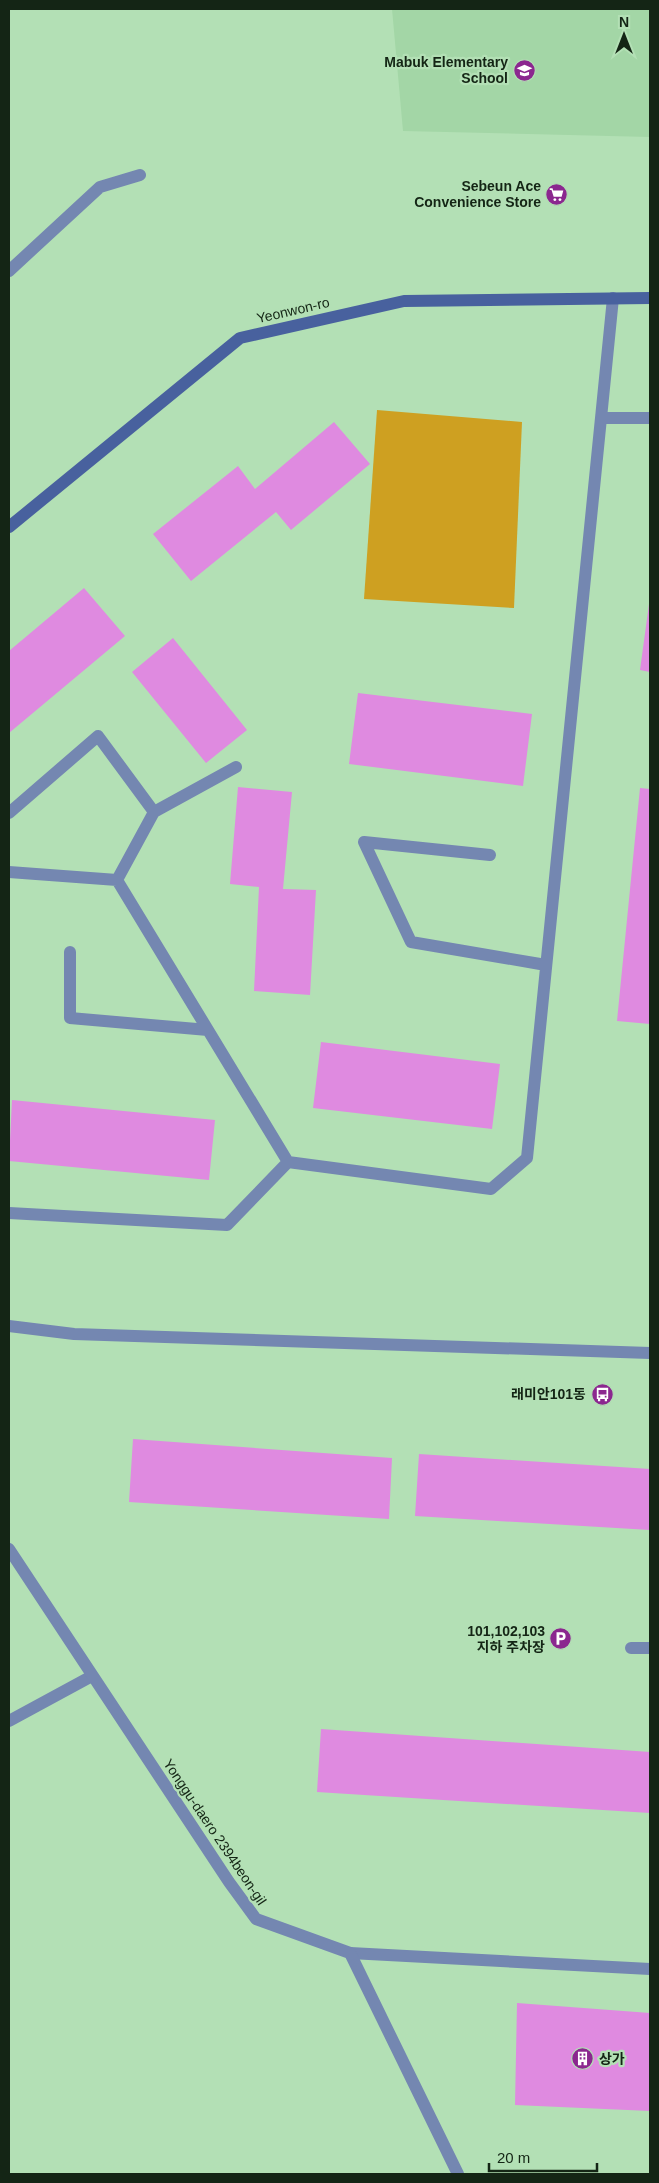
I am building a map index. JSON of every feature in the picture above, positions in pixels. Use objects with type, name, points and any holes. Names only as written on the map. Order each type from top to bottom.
[{"type":"street","points":[[9,271],[100,187],[140,174]]},
{"type":"street","points":[[288,1162],[491,1189],[526,1158],[613,298]]},
{"type":"street","name":"Yeonwon-ro","points":[[9,527],[240,338],[404,300],[650,298]]},
{"type":"street","points":[[601,418],[650,418]]},
{"type":"street","points":[[9,812],[98,736],[154,812]]},
{"type":"street","points":[[117,880],[154,812],[236,768]]},
{"type":"street","points":[[490,855],[364,842],[411,942],[546,964]]},
{"type":"street","points":[[9,872],[117,880]]},
{"type":"street","points":[[117,880],[288,1162]]},
{"type":"street","points":[[70,952],[70,1018],[208,1030]]},
{"type":"street","points":[[9,1213],[227,1226],[288,1162]]},
{"type":"street","points":[[9,1326],[74,1334],[650,1353]]},
{"type":"street","name":"Yonggu-daero 2394beon-gil","points":[[9,1549],[229,1882],[256,1919],[350,1953],[650,1969]]},
{"type":"street","points":[[631,1648],[650,1648]]},
{"type":"street","points":[[9,1721],[92,1676]]},
{"type":"street","points":[[350,1953],[458,2174]]},
{"type":"shaded area","name":"Mabuk Elementary School","points":[[392,9],[650,9],[650,137],[403,131]]},
{"type":"shaded area","points":[[377,410],[522,422],[514,608],[364,599]]},
{"type":"building","points":[[334,422],[370,464],[291,530],[276,512],[191,581],[153,534],[238,466],[255,489]]},
{"type":"building","points":[[84,588],[125,636],[9,733],[9,651]]},
{"type":"building","points":[[650,604],[650,672],[640,670]]},
{"type":"building","points":[[173,638],[247,730],[206,763],[132,672]]},
{"type":"building","points":[[358,693],[532,714],[523,786],[349,764]]},
{"type":"building","points":[[238,787],[292,792],[283,889],[316,890],[310,995],[254,991],[259,887],[230,884]]},
{"type":"building","points":[[640,788],[650,789],[650,1024],[617,1021]]},
{"type":"building","points":[[321,1042],[500,1064],[492,1129],[313,1108]]},
{"type":"building","points":[[12,1100],[215,1120],[209,1180],[9,1161]]},
{"type":"building","points":[[133,1439],[392,1458],[389,1519],[129,1502]]},
{"type":"building","points":[[419,1454],[650,1469],[650,1530],[415,1516]]},
{"type":"building","points":[[321,1729],[650,1752],[650,1813],[317,1792]]},
{"type":"building","name":"상가","points":[[517,2003],[650,2013],[650,2111],[515,2105]]},
{"type":"place","name":"Mabuk Elementary School","points":[[524,70]]},
{"type":"place","name":"Sebeun Ace Convenience Store","points":[[557,194]]},
{"type":"place","name":"래미안101동","points":[[602,1394]]},
{"type":"place","name":"101,102,103 지하 주차장","points":[[561,1639]]},
{"type":"place","name":"상가","points":[[583,2059]]}]
